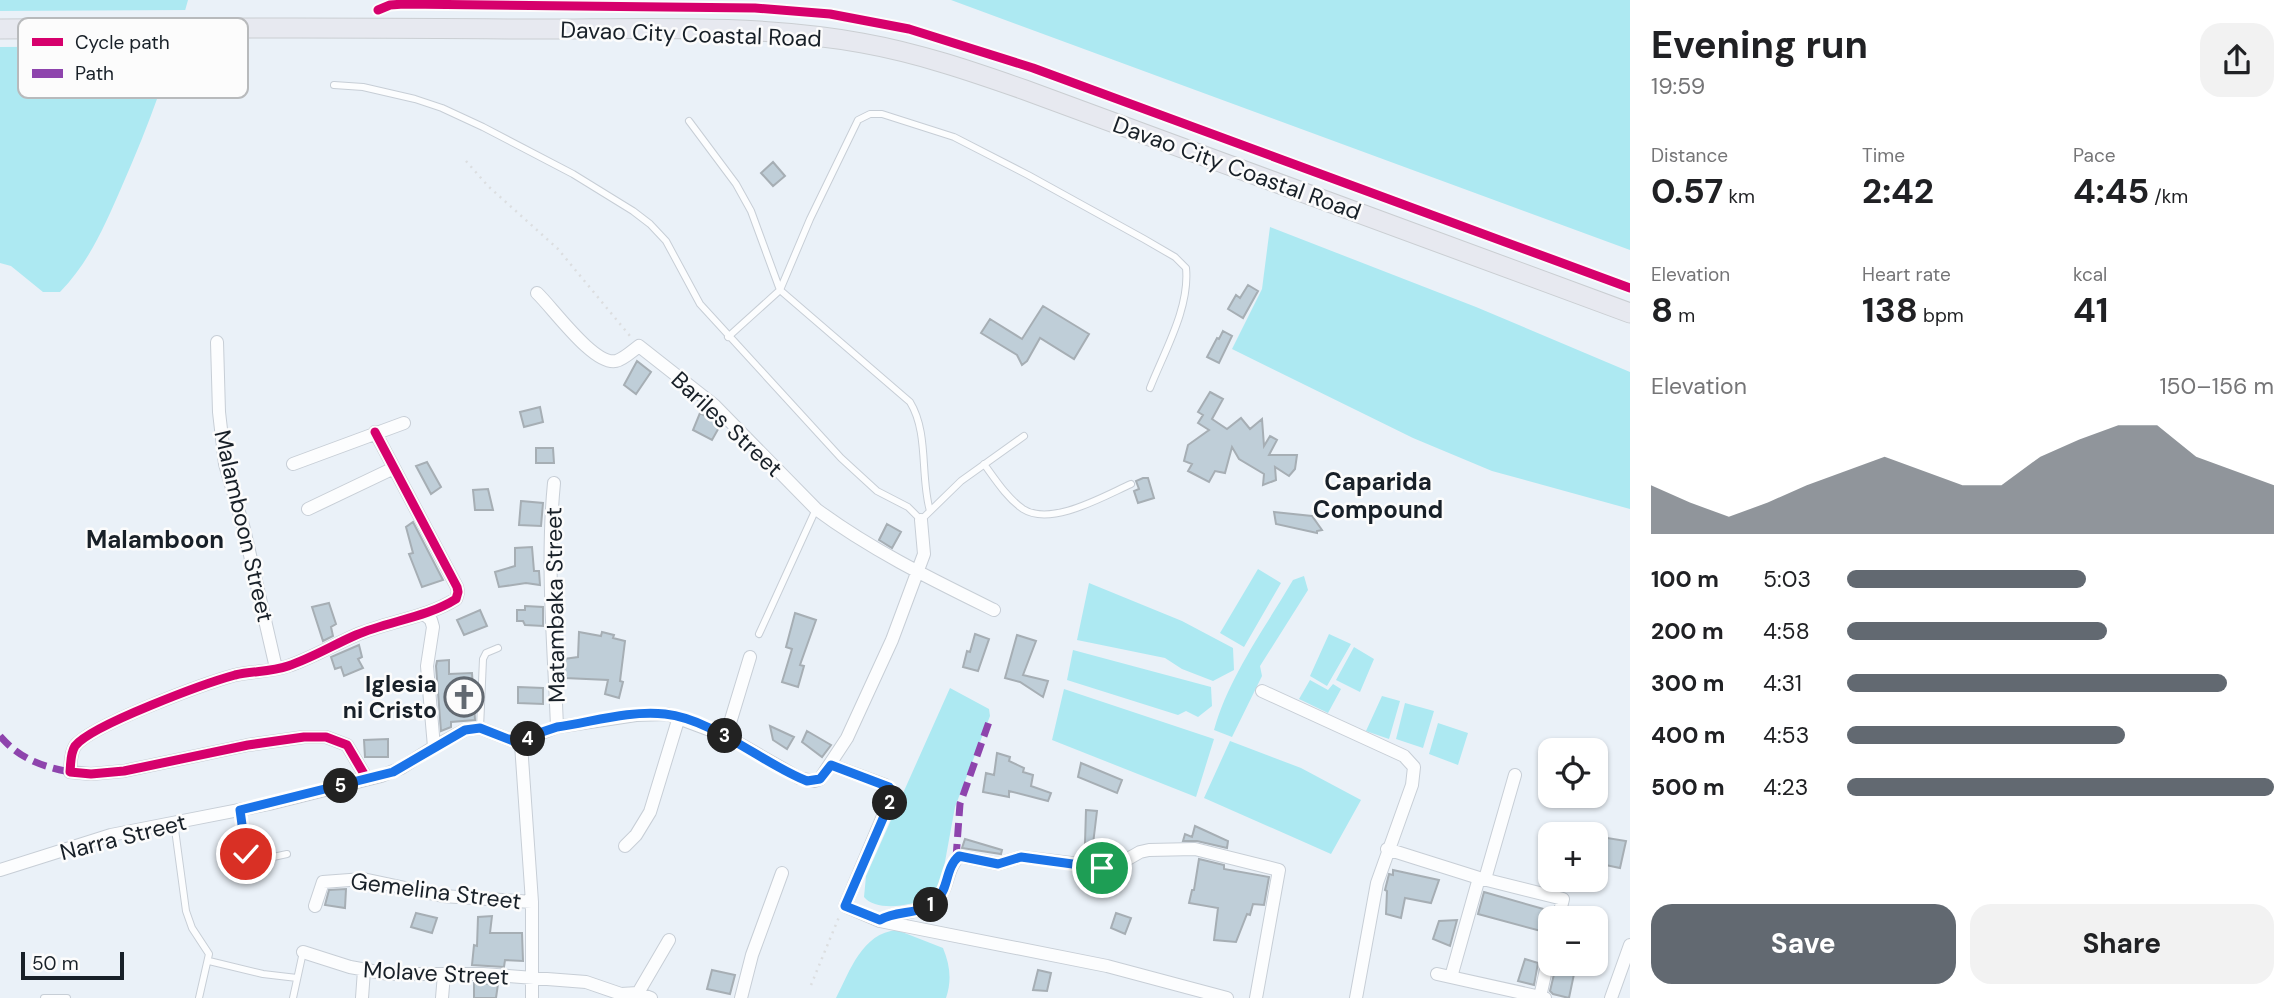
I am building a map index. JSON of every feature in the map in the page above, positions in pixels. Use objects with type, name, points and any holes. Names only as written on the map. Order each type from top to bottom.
[{"type":"main road","name":"Davao City Coastal Road","points":[[248,28],[754,31],[827,38],[904,52],[1025,90],[1630,313]]},
{"type":"main road","name":"Davao City Coastal Road","points":[[0,29],[18,29]]},
{"type":"street","points":[[537,293],[593,354],[601,359],[618,360],[639,346]]},
{"type":"street","name":"Malamboon Street","points":[[216,342],[219,412],[225,464],[244,529],[276,668]]},
{"type":"street","name":"Bariles Street","points":[[639,346],[714,405],[816,509],[918,574],[994,610]]},
{"type":"street","points":[[293,464],[404,423]]},
{"type":"street","points":[[367,779],[347,745],[326,737],[304,737],[248,745],[124,771],[91,774],[71,772],[74,748],[90,733],[209,683],[236,675],[286,667],[357,634],[413,615],[424,614],[456,599],[457,587],[375,432]]},
{"type":"street","points":[[308,509],[394,468]]},
{"type":"street","name":"Matambaka Street","points":[[554,482],[550,556],[557,727]]},
{"type":"street","points":[[521,744],[557,727],[636,715],[667,714],[726,736],[799,778],[814,781],[824,776],[861,711],[918,574],[924,554],[926,515]]},
{"type":"street","points":[[424,614],[432,620],[433,627],[427,666],[434,747]]},
{"type":"street","points":[[726,736],[750,657]]},
{"type":"street","points":[[1262,691],[1392,750],[1410,761],[1414,776],[1387,849],[1371,908],[1356,998]]},
{"type":"street","points":[[625,846],[636,835],[650,812],[679,717]]},
{"type":"street","points":[[480,728],[521,744]]},
{"type":"street","name":"Narra Street","points":[[0,870],[111,835],[240,810],[367,779],[401,768],[465,730],[480,728]]},
{"type":"street","points":[[521,744],[532,902],[532,998]]},
{"type":"street","points":[[831,765],[885,785],[892,791],[891,800],[845,906],[880,920],[1107,966],[1227,998]]},
{"type":"street","points":[[1451,977],[1515,775]]},
{"type":"street","points":[[880,920],[935,902],[942,892],[952,863],[959,856],[998,864],[1021,857],[1112,868],[1140,852],[1149,850],[1166,848],[1206,851],[1279,870],[1256,998]]},
{"type":"street","points":[[1387,849],[1563,899],[1561,906]]},
{"type":"street","points":[[741,998],[752,955],[782,873]]},
{"type":"street","name":"Gemelina Street","points":[[315,906],[323,882],[363,879],[443,896],[532,902]]},
{"type":"street","points":[[638,993],[669,940]]},
{"type":"street","points":[[1611,998],[1630,946]]},
{"type":"street","name":"Molave Street","points":[[303,952],[364,970],[389,974],[444,974],[586,982],[614,995],[638,993],[651,998]]},
{"type":"street","points":[[362,998],[364,970]]},
{"type":"street","points":[[442,998],[444,974]]},
{"type":"street","points":[[1437,974],[1543,997],[1546,976]]},
{"type":"lane","points":[[334,85],[363,87],[442,108],[573,174],[633,211],[650,224],[666,242],[700,304],[728,337],[865,482],[877,491],[926,515]]},
{"type":"lane","points":[[728,337],[780,290],[858,120],[870,114],[882,114],[954,137],[1144,239],[1175,257],[1186,268],[1188,284],[1181,308],[1150,388]]},
{"type":"lane","points":[[689,121],[736,184],[751,211],[780,290],[910,402],[918,415],[926,515]]},
{"type":"lane","points":[[926,515],[961,481],[1024,436]]},
{"type":"lane","points":[[984,464],[1015,503],[1035,514],[1060,512],[1131,484]]},
{"type":"lane","points":[[759,634],[816,509]]},
{"type":"lane","points":[[480,728],[483,659],[486,653],[498,648]]},
{"type":"lane","points":[[240,810],[249,860],[287,854]]},
{"type":"lane","points":[[174,822],[187,911],[192,928],[209,954],[199,998]]},
{"type":"lane","points":[[293,998],[303,952]]},
{"type":"lane","points":[[209,961],[262,974],[297,978]]},
{"type":"lane","points":[[44,998],[67,998]]},
{"type":"path","points":[[466,161],[488,186],[558,249],[639,346]]},
{"type":"path","points":[[811,985],[845,906]]},
{"type":"water","points":[[0,0],[188,0],[183,18],[18,18],[18,98],[157,98],[103,229],[80,268],[60,292],[43,292],[11,266],[0,263]]},
{"type":"water","points":[[951,0],[1630,0],[1630,250]]},
{"type":"water","points":[[1270,227],[1476,307],[1630,372],[1630,509],[1492,471],[1413,438],[1232,349],[1262,289]]},
{"type":"water","points":[[1258,569],[1281,583],[1244,647],[1220,633]]},
{"type":"water","points":[[1304,576],[1308,590],[1260,666],[1262,676],[1232,737],[1214,730],[1229,691],[1249,653],[1293,580]]},
{"type":"water","points":[[1089,583],[1182,621],[1233,648],[1234,670],[1213,681],[1182,669],[1165,658],[1077,640]]},
{"type":"water","points":[[1329,634],[1351,644],[1327,686],[1310,676]]},
{"type":"water","points":[[1354,647],[1374,659],[1360,692],[1336,680]]},
{"type":"water","points":[[1073,650],[1211,687],[1212,706],[1198,717],[1186,711],[1178,715],[1067,680]]},
{"type":"water","points":[[1310,680],[1328,690],[1333,684],[1341,689],[1328,713],[1299,699]]},
{"type":"water","points":[[950,688],[989,709],[990,716],[955,807],[942,878],[934,893],[922,900],[905,905],[877,905],[864,897],[866,876]]},
{"type":"water","points":[[1064,689],[1214,739],[1196,797],[1052,740]]},
{"type":"water","points":[[1382,696],[1400,701],[1389,739],[1366,731]]},
{"type":"water","points":[[1405,703],[1434,711],[1423,748],[1396,739]]},
{"type":"water","points":[[1438,723],[1468,733],[1458,765],[1429,754]]},
{"type":"water","points":[[1230,741],[1301,768],[1361,800],[1331,854],[1204,798]]},
{"type":"water","points":[[897,930],[943,948],[949,973],[946,998],[836,998],[852,965],[866,946],[875,938]]},
{"type":"pier","points":[[189,10],[187,18],[18,18],[18,47],[0,47],[0,11]]},
{"type":"building","points":[[773,162],[785,176],[773,186],[761,173]]},
{"type":"building","points":[[1248,285],[1258,291],[1243,318],[1228,309],[1236,295],[1240,298]]},
{"type":"building","points":[[1043,306],[1089,334],[1074,359],[1040,338],[1022,365],[1017,355],[981,333],[990,319],[1022,339]]},
{"type":"building","points":[[1223,331],[1232,336],[1219,363],[1207,357]]},
{"type":"building","points":[[637,361],[651,372],[636,394],[624,385]]},
{"type":"building","points":[[1210,392],[1223,399],[1212,419],[1227,429],[1241,418],[1250,429],[1262,419],[1264,446],[1270,436],[1277,440],[1269,455],[1297,455],[1295,469],[1289,476],[1275,467],[1276,480],[1263,485],[1264,474],[1239,459],[1232,447],[1225,473],[1215,471],[1209,482],[1188,471],[1192,464],[1184,461],[1188,445],[1209,430],[1198,423],[1203,415],[1198,412]]},
{"type":"building","points":[[540,407],[543,422],[524,427],[520,412]]},
{"type":"building","points":[[700,413],[721,424],[712,440],[693,430]]},
{"type":"building","points":[[536,448],[553,448],[554,463],[536,463]]},
{"type":"building","points":[[427,462],[441,487],[431,494],[416,466]]},
{"type":"building","points":[[1148,478],[1154,498],[1138,503],[1134,491],[1139,489],[1136,481]]},
{"type":"building","points":[[488,489],[493,510],[475,510],[473,490]]},
{"type":"building","points":[[521,501],[543,503],[541,526],[519,525]]},
{"type":"building","points":[[1274,512],[1312,516],[1322,530],[1317,533],[1276,524]]},
{"type":"building","points":[[413,522],[443,580],[422,587],[409,554],[413,553],[406,527]]},
{"type":"building","points":[[887,524],[901,532],[892,548],[879,540]]},
{"type":"building","points":[[532,547],[534,571],[539,571],[540,585],[526,583],[499,587],[495,572],[515,566],[515,548]]},
{"type":"building","points":[[329,603],[336,624],[331,627],[333,636],[323,641],[312,607]]},
{"type":"building","points":[[525,606],[543,607],[543,626],[525,625],[523,621],[517,621],[517,610],[525,610]]},
{"type":"building","points":[[480,610],[487,626],[464,635],[457,620]]},
{"type":"building","points":[[795,613],[816,620],[800,665],[804,666],[798,687],[782,682],[792,649],[786,647]]},
{"type":"building","points":[[579,632],[601,636],[602,632],[625,641],[620,681],[623,682],[619,698],[605,694],[608,680],[565,678],[563,659],[578,657]]},
{"type":"building","points":[[975,634],[989,639],[978,671],[963,667]]},
{"type":"building","points":[[1017,635],[1036,641],[1023,675],[1048,681],[1043,697],[1020,682],[1005,678]]},
{"type":"building","points":[[359,645],[362,657],[358,659],[363,668],[344,676],[341,667],[335,669],[331,657]]},
{"type":"building","points":[[449,660],[449,674],[472,673],[475,720],[451,722],[451,727],[441,731],[436,666],[437,661]]},
{"type":"building","points":[[518,687],[543,688],[543,704],[518,703]]},
{"type":"building","points":[[770,726],[794,737],[787,749],[773,740]]},
{"type":"building","points":[[807,731],[831,745],[822,757],[802,742]]},
{"type":"building","points":[[388,739],[388,757],[365,757],[364,740]]},
{"type":"building","points":[[997,753],[1010,757],[1009,761],[1024,768],[1023,772],[1033,775],[1031,786],[1051,793],[1048,801],[1009,791],[1009,797],[983,792],[986,773],[994,775]]},
{"type":"building","points":[[1081,763],[1122,780],[1117,793],[1078,777]]},
{"type":"building","points":[[1086,810],[1097,811],[1093,844],[1085,843]]},
{"type":"building","points":[[1195,826],[1228,841],[1227,848],[1197,841],[1183,841],[1185,834],[1192,837]]},
{"type":"building","points":[[1608,838],[1626,841],[1620,868],[1608,866]]},
{"type":"building","points":[[965,839],[1002,850],[1001,854],[962,848]]},
{"type":"building","points":[[1199,859],[1224,865],[1224,869],[1269,877],[1264,905],[1253,904],[1236,942],[1214,940],[1218,908],[1189,903]]},
{"type":"building","points":[[1393,870],[1439,880],[1431,903],[1405,898],[1401,918],[1386,914],[1385,890],[1389,874],[1393,875]]},
{"type":"building","points":[[346,889],[345,908],[325,905],[329,890]]},
{"type":"building","points":[[1484,892],[1538,907],[1538,930],[1478,914]]},
{"type":"building","points":[[416,913],[437,918],[432,933],[411,927]]},
{"type":"building","points":[[1116,913],[1131,918],[1125,934],[1111,928]]},
{"type":"building","points":[[492,916],[490,933],[522,933],[523,961],[505,960],[504,967],[472,965],[474,945],[477,946],[478,917]]},
{"type":"building","points":[[1457,920],[1450,946],[1433,939],[1439,921]]},
{"type":"building","points":[[1525,959],[1538,963],[1534,985],[1518,981]]},
{"type":"building","points":[[712,970],[735,975],[730,994],[707,989]]},
{"type":"building","points":[[1038,970],[1051,973],[1047,991],[1033,990]]},
{"type":"building","points":[[1554,976],[1574,976],[1569,998],[1550,991]]},
{"type":"building","points":[[474,983],[498,984],[496,998],[474,998]]},
{"type":"marked path","points":[[956,858],[960,804],[990,719]]},
{"type":"marked path","points":[[0,736],[15,750],[32,760],[70,772]]},
{"type":"cycle path","points":[[378,10],[390,5],[404,4],[755,8],[830,14],[909,29],[1033,68],[1630,288]]},
{"type":"cycle path","points":[[367,779],[347,745],[326,737],[304,737],[248,745],[124,771],[91,774],[70,772],[71,755],[75,746],[85,737],[125,716],[220,679],[288,666],[356,635],[432,611],[456,599],[457,587],[375,432]]},
{"type":"place","name":"Iglesia ni Cristo","points":[[464,697]]},
{"type":"district","name":"Caparida Compound","points":[[1378,495]]},
{"type":"district","name":"Malamboon","points":[[155,539]]},
{"type":"route","points":[[246,854],[240,810],[382,776],[401,768],[465,730],[480,728],[521,744],[557,727],[653,713],[679,717],[726,736],[807,781],[820,779],[831,765],[889,787],[892,791],[891,800],[845,906],[868,916],[880,920],[889,915],[918,910],[935,902],[942,892],[952,863],[962,855],[998,864],[1021,857],[1102,868]]}]
